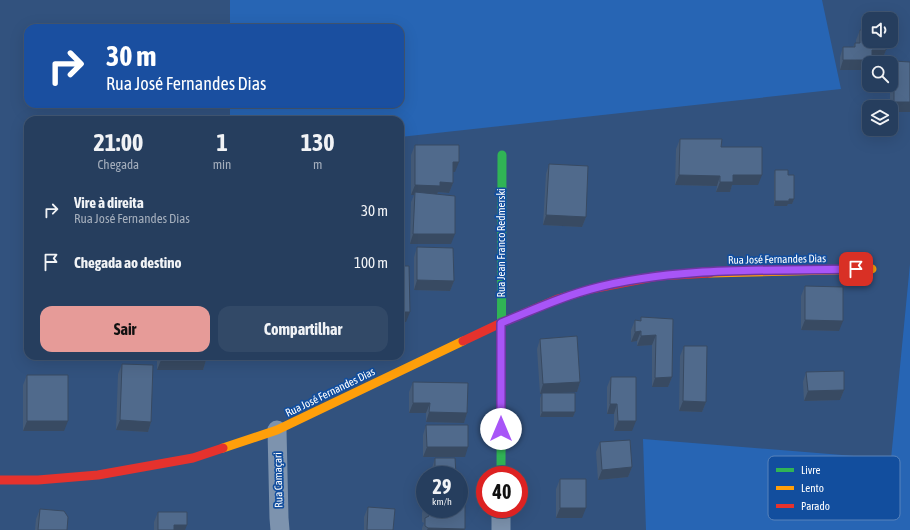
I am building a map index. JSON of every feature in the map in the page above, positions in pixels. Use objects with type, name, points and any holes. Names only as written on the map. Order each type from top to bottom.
[{"type":"street","name":"Rua Jean Franco Redmerski","points":[[501,466],[502,155]]},
{"type":"street","name":"Rua José Fernandes Dias","points":[[0,480],[65,478],[98,475],[193,458],[277,430],[501,323],[558,299],[591,289],[658,276],[729,271],[872,269]]},
{"type":"street","name":"Rua Camaçari","points":[[277,430],[280,530]]},
{"type":"street","points":[[501,518],[501,530]]},
{"type":"shaded area","points":[[230,0],[822,0],[841,89],[404,137],[404,116],[230,116],[230,108],[404,108],[404,24],[230,24]]},
{"type":"shaded area","points":[[910,264],[910,530],[646,530],[643,439],[854,456],[768,456],[768,520],[900,520],[900,456],[891,456]]},
{"type":"building","points":[[860,30],[862,30],[862,48],[886,48],[886,50],[872,50],[872,56],[862,56],[862,60],[843,60],[843,47],[855,47],[855,43],[860,43]]},
{"type":"building","points":[[898,61],[910,62],[910,102],[898,102],[898,100],[894,100],[894,92],[898,92]]},
{"type":"building","points":[[680,139],[722,139],[721,147],[762,147],[762,175],[733,175],[733,182],[720,182],[720,176],[679,175]]},
{"type":"building","points":[[415,145],[459,145],[459,162],[453,162],[453,183],[440,182],[440,186],[415,185]]},
{"type":"building","points":[[549,164],[588,166],[586,217],[546,215]]},
{"type":"building","points":[[775,170],[788,170],[788,175],[794,175],[794,199],[789,199],[789,201],[775,201]]},
{"type":"building","points":[[415,192],[455,196],[455,234],[413,234]]},
{"type":"building","points":[[417,247],[453,248],[454,281],[417,280]]},
{"type":"building","points":[[404,266],[409,266],[410,312],[404,312]]},
{"type":"building","points":[[805,286],[843,287],[843,321],[805,320]]},
{"type":"building","points":[[641,317],[673,319],[672,377],[655,378],[656,335],[641,336],[641,331],[635,332],[635,320],[641,321]]},
{"type":"building","points":[[577,336],[580,382],[543,384],[540,339]]},
{"type":"building","points":[[684,346],[707,346],[706,402],[683,401]]},
{"type":"building","points":[[122,364],[153,365],[151,422],[120,420]]},
{"type":"building","points":[[844,371],[844,390],[808,391],[806,372]]},
{"type":"building","points":[[27,375],[68,375],[68,421],[27,421]]},
{"type":"building","points":[[611,377],[636,377],[636,421],[618,421],[617,404],[610,404]]},
{"type":"building","points":[[413,382],[468,383],[467,413],[429,412],[430,403],[413,403]]},
{"type":"building","points":[[542,393],[575,393],[575,412],[542,412]]},
{"type":"building","points":[[426,425],[468,425],[468,447],[427,447]]},
{"type":"building","points":[[630,440],[632,467],[602,470],[600,442]]},
{"type":"building","points":[[435,458],[455,458],[455,466],[435,466]]},
{"type":"building","points":[[560,479],[586,479],[586,508],[560,508]]},
{"type":"building","points":[[368,507],[395,509],[393,530],[367,530]]},
{"type":"building","points":[[40,509],[64,511],[68,517],[67,530],[38,530]]},
{"type":"building","points":[[158,512],[187,512],[187,525],[174,525],[174,530],[158,530]]},
{"type":"building","points":[[425,518],[465,518],[465,529],[428,528],[425,526]]},
{"type":"traffic: fast","points":[[501,466],[502,155]]},
{"type":"traffic: slow","points":[[710,273],[872,269]]},
{"type":"traffic: slow","points":[[223,448],[277,430],[463,341]]},
{"type":"traffic: jam","points":[[463,341],[558,299],[591,289],[658,276],[710,273]]},
{"type":"traffic: jam","points":[[0,480],[38,480],[98,475],[193,458],[223,448]]},
{"type":"route","points":[[501,429],[501,323],[558,299],[591,289],[620,282],[658,276],[729,271],[856,269]]}]
